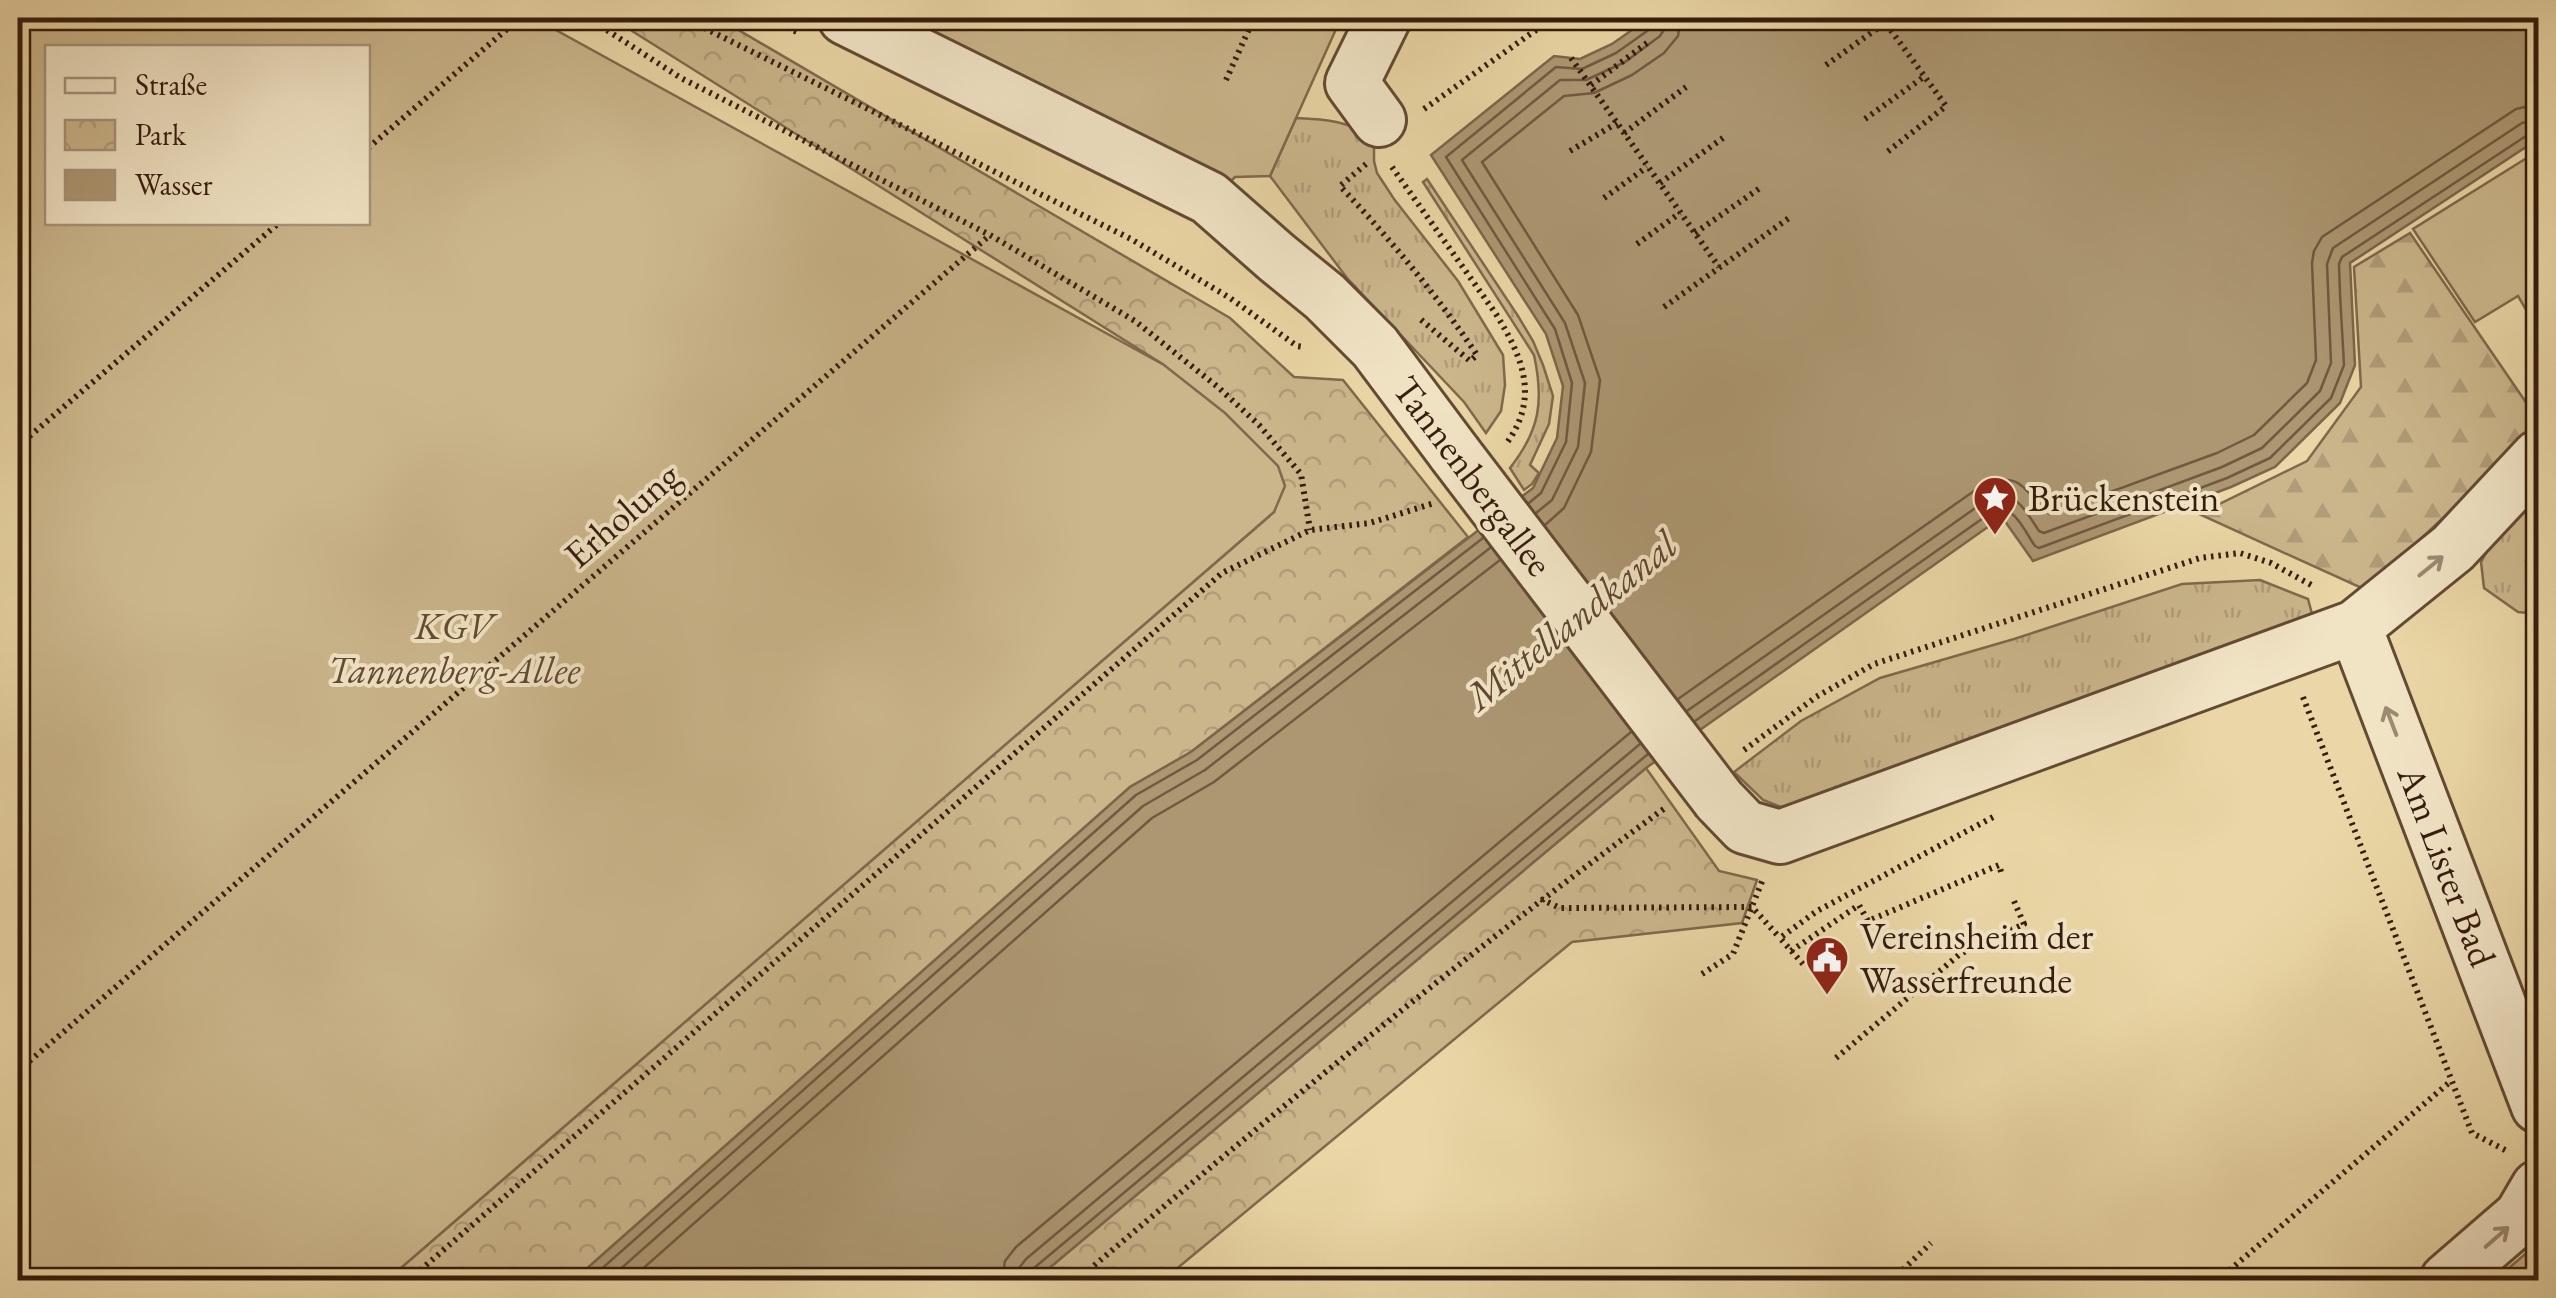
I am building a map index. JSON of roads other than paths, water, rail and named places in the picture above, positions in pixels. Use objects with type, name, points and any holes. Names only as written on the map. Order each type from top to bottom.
[{"type":"street","name":"Tannenbergallee","points":[[845,18],[1209,198],[1326,297],[1375,347],[1719,800],[1745,827],[1780,836],[2355,627],[2453,548],[2538,457]]},
{"type":"street","points":[[1384,18],[1352,83],[1393,132]]},
{"type":"street","name":"Am Lister Bad","points":[[2355,627],[2538,1106]]},
{"type":"street","points":[[2447,1280],[2521,1216],[2538,1187]]},
{"type":"water","name":"Mittellandkanal","points":[[1649,18],[1998,18],[2003,23],[2011,18],[2538,18],[2538,139],[2350,263],[2355,365],[2340,403],[2275,467],[2033,561],[2002,517],[1646,768],[1035,1280],[574,1280],[1130,787],[1191,752],[1533,488],[1557,438],[1563,386],[1546,334],[1431,155],[1554,56],[1580,59],[1612,44]]},
{"type":"place","name":"Brückenstein","points":[[1995,536]]},
{"type":"place","name":"Vereinsheim der Wasserfreunde","points":[[1827,996]]},
{"type":"park label","name":"KGV Tannenberg-Allee","points":[[454,648]]}]
